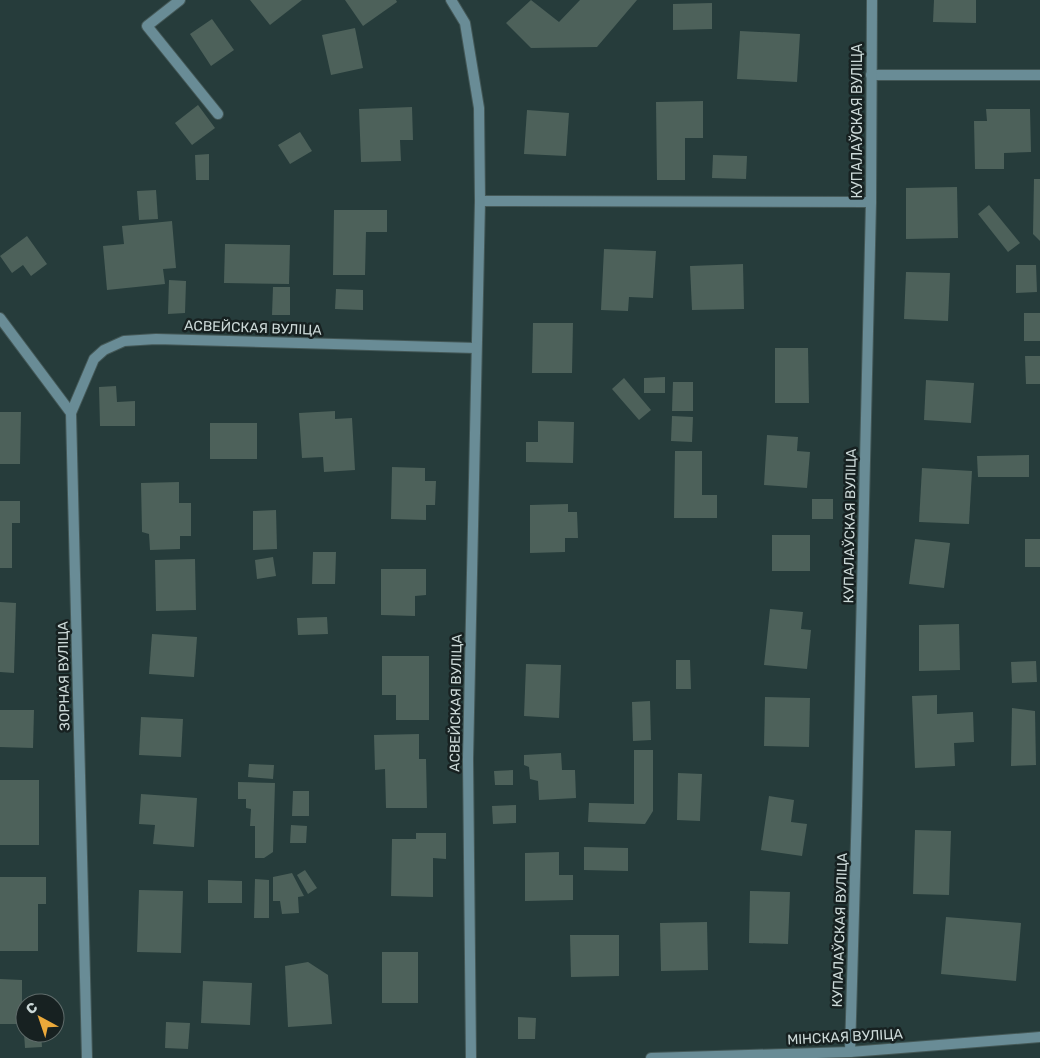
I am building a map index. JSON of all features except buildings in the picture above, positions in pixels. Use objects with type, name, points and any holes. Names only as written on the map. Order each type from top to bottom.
[{"type":"street","points":[[180,0],[147,26],[218,114]]},
{"type":"street","name":"АСВЕЙСКАЯ ВУЛІЦА","points":[[451,0],[465,24],[480,108],[480,202],[468,759],[471,1058]]},
{"type":"street","name":"КУПАЛАЎСКАЯ ВУЛІЦА","points":[[850,1052],[871,202],[872,0]]},
{"type":"street","points":[[871,75],[1040,75]]},
{"type":"street","points":[[480,202],[871,202]]},
{"type":"street","points":[[0,318],[72,413]]},
{"type":"street","name":"АСВЕЙСКАЯ ВУЛІЦА","points":[[72,413],[94,359],[104,350],[124,341],[156,339],[476,348]]},
{"type":"street","name":"ЗОРНАЯ ВУЛІЦА","points":[[72,413],[86,1058]]},
{"type":"street","name":"МІНСКАЯ ВУЛІЦА","points":[[651,1058],[850,1052],[1040,1037]]}]
